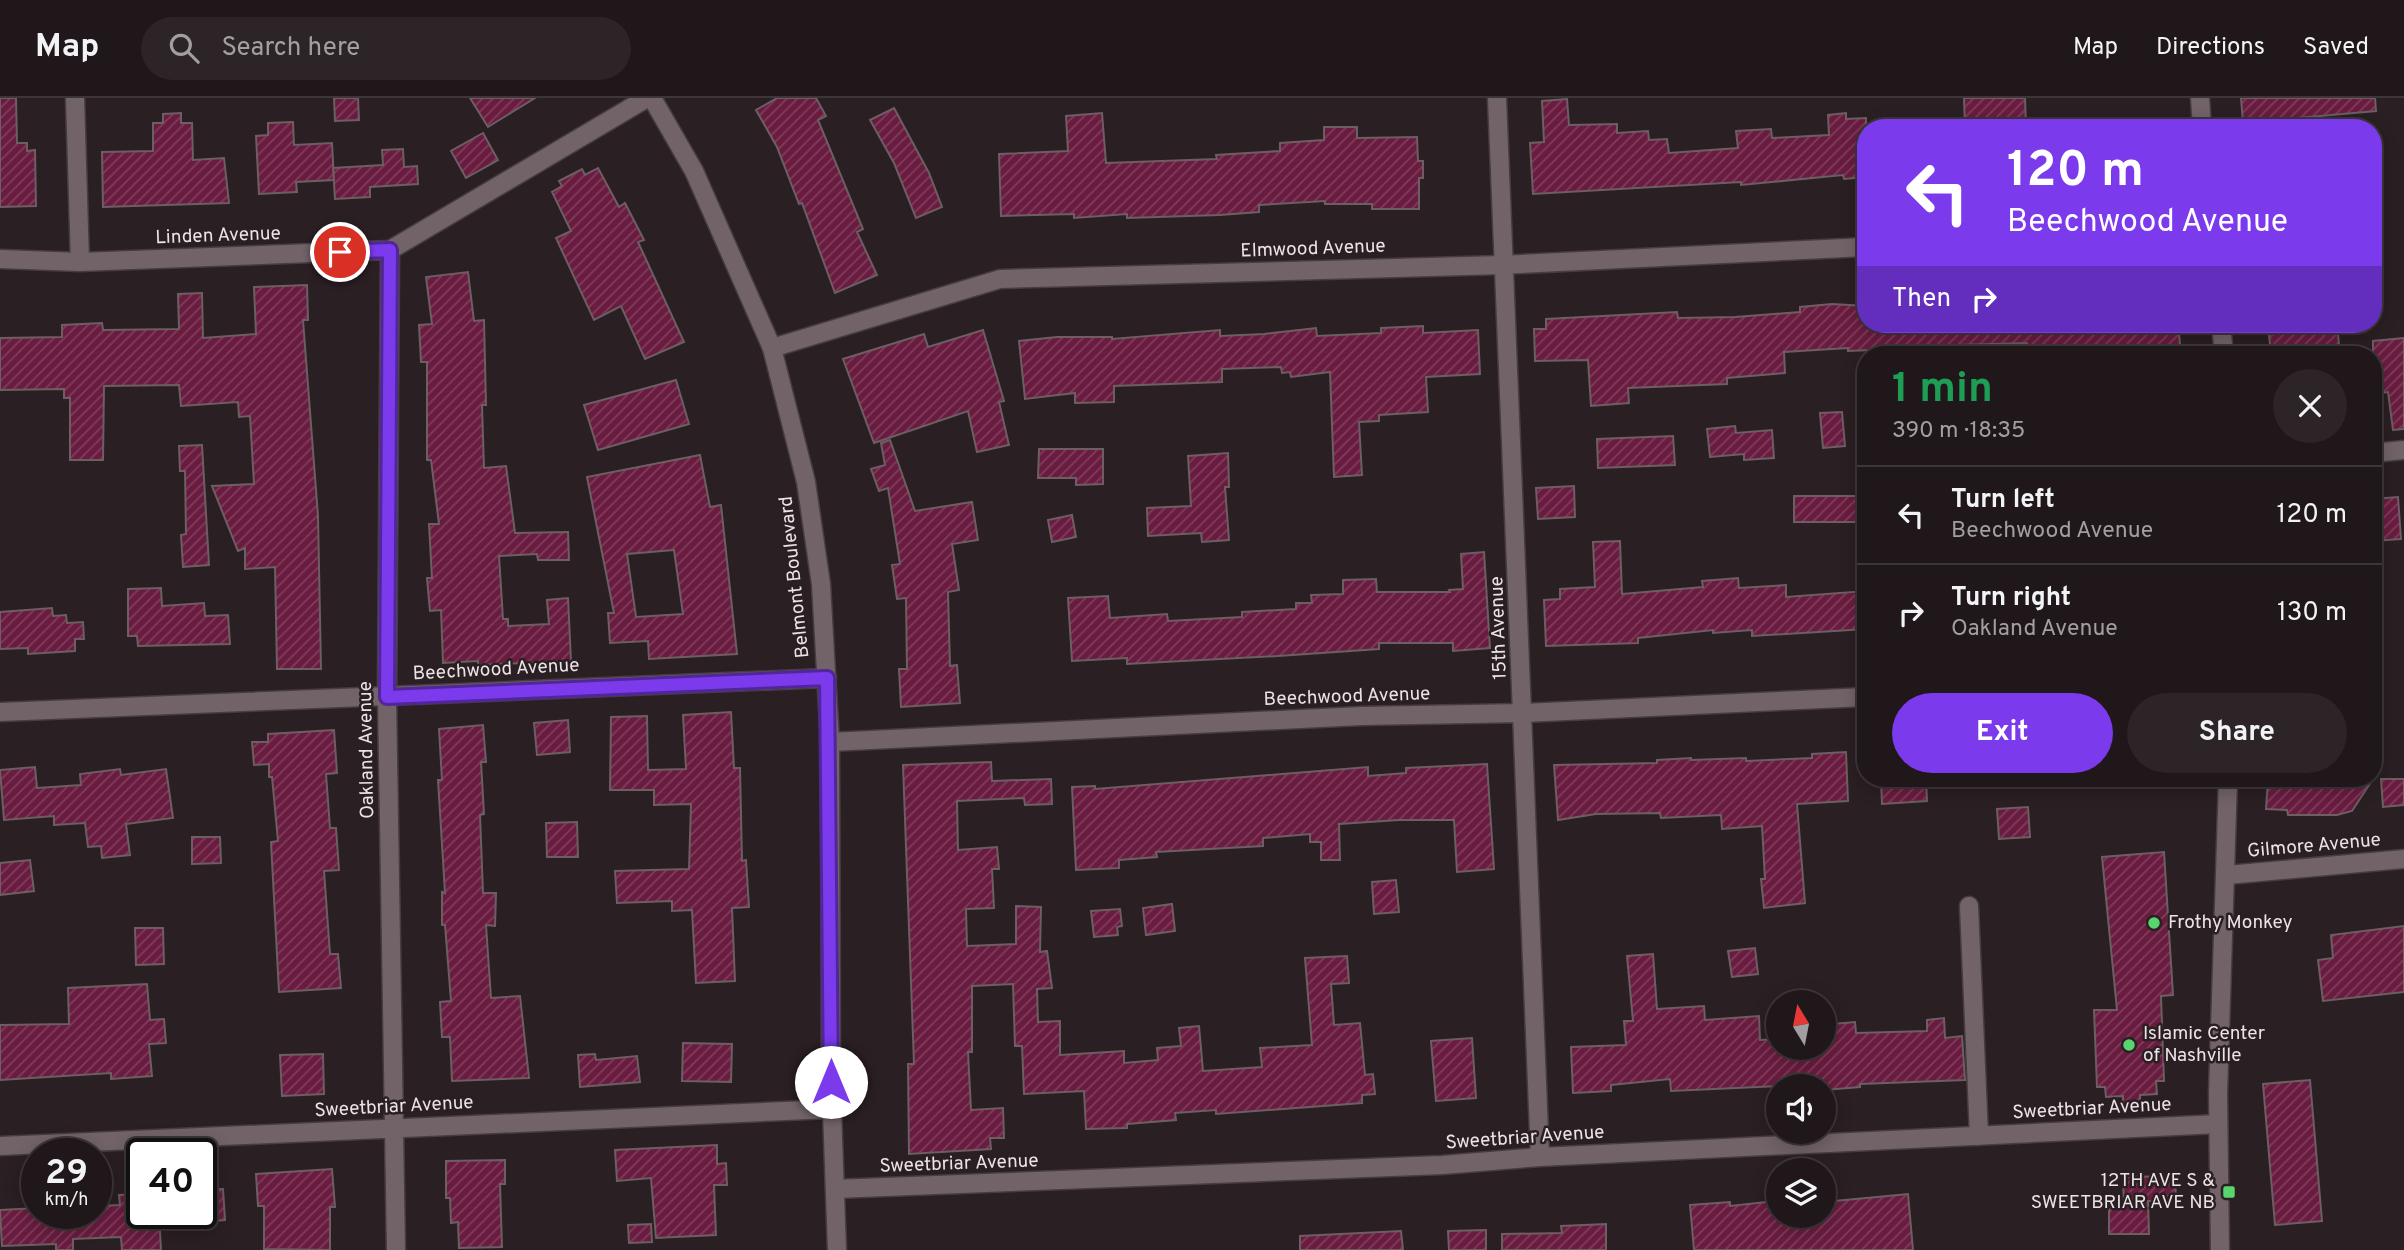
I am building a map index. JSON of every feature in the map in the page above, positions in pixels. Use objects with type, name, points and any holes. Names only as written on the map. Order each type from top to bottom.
[{"type":"street","points":[[75,98],[80,262]]},
{"type":"street","name":"Linden Avenue","points":[[0,259],[80,262],[390,250],[650,98]]},
{"type":"street","name":"Belmont Boulevard","points":[[650,98],[694,171],[772,348],[806,482],[821,584],[830,742],[832,1109],[837,1250]]},
{"type":"street","name":"15th Avenue","points":[[1497,98],[1540,1157]]},
{"type":"street","points":[[2200,98],[2201,119]]},
{"type":"street","name":"Elmwood Avenue","points":[[772,348],[1000,279],[1502,265],[1857,247]]},
{"type":"street","name":"Oakland Avenue","points":[[390,250],[387,697],[396,1250]]},
{"type":"street","points":[[2382,452],[2404,450]]},
{"type":"street","name":"Beechwood Avenue","points":[[0,712],[827,678]]},
{"type":"street","name":"Beechwood Avenue","points":[[830,742],[1348,717],[1523,713],[1857,697]]},
{"type":"street","points":[[2220,1250],[2218,1125],[2228,787]]},
{"type":"street","name":"Gilmore Avenue","points":[[2227,875],[2404,859]]},
{"type":"street","points":[[1969,906],[1979,1136]]},
{"type":"street","name":"Sweetbriar Avenue","points":[[0,1146],[832,1109]]},
{"type":"street","name":"Sweetbriar Avenue","points":[[835,1189],[1441,1165],[1540,1157],[2218,1125]]},
{"type":"building","points":[[0,98],[16,98],[17,143],[27,143],[27,151],[35,150],[36,206],[0,207]]},
{"type":"building","points":[[334,98],[358,98],[359,120],[335,121]]},
{"type":"building","points":[[470,98],[535,98],[488,127]]},
{"type":"building","points":[[777,98],[816,98],[826,116],[818,120],[863,229],[857,232],[877,275],[835,293],[802,203],[799,204],[777,147],[756,110]]},
{"type":"building","points":[[1964,98],[2025,98],[2026,119],[1965,119]]},
{"type":"building","points":[[2241,98],[2375,98],[2376,111],[2287,119],[2243,119]]},
{"type":"building","points":[[1567,99],[1569,125],[1617,124],[1617,133],[1648,131],[1649,140],[1667,139],[1669,153],[1738,148],[1736,131],[1771,129],[1772,138],[1829,135],[1828,115],[1846,113],[1846,119],[1866,118],[1866,119],[1857,119],[1857,178],[1844,179],[1843,175],[1741,185],[1741,182],[1533,194],[1530,143],[1544,142],[1542,101]]},
{"type":"building","points":[[894,108],[929,173],[942,207],[916,218],[894,163],[870,120]]},
{"type":"building","points":[[181,113],[181,123],[192,123],[193,160],[224,158],[229,203],[103,207],[102,152],[153,151],[153,123],[163,123],[163,114]]},
{"type":"building","points":[[1102,113],[1106,163],[1217,159],[1216,155],[1280,151],[1280,143],[1324,140],[1324,127],[1357,127],[1357,138],[1417,137],[1418,161],[1423,161],[1423,178],[1419,178],[1419,209],[1372,209],[1372,204],[1325,204],[1325,201],[1259,205],[1259,212],[1220,215],[1127,218],[1127,214],[1074,218],[1074,214],[1001,216],[999,154],[1068,151],[1066,116]]},
{"type":"building","points":[[293,122],[294,145],[332,143],[334,180],[296,182],[297,192],[259,194],[256,136],[268,135],[268,123]]},
{"type":"building","points":[[483,133],[498,160],[466,178],[451,151]]},
{"type":"building","points":[[403,149],[404,167],[417,166],[418,184],[370,187],[370,197],[335,199],[333,168],[383,165],[382,150]]},
{"type":"building","points":[[598,168],[619,207],[625,203],[644,240],[638,242],[684,342],[645,359],[621,306],[594,320],[556,238],[571,231],[552,192],[562,186],[559,181],[582,169],[585,175]]},
{"type":"building","points":[[468,272],[474,321],[484,320],[484,468],[506,466],[515,533],[568,532],[569,560],[538,560],[537,554],[499,556],[503,619],[508,619],[508,626],[549,624],[547,600],[568,598],[571,661],[478,665],[478,661],[443,663],[441,610],[430,611],[427,578],[432,578],[429,524],[439,524],[431,460],[427,460],[427,362],[421,362],[419,325],[432,324],[426,277]]},
{"type":"building","points":[[307,285],[308,320],[303,320],[318,516],[321,669],[277,669],[275,567],[245,569],[245,548],[238,551],[212,486],[254,484],[250,416],[239,417],[238,402],[181,406],[179,385],[104,386],[103,460],[70,460],[70,398],[64,398],[64,389],[0,390],[0,338],[62,337],[62,325],[102,323],[103,330],[179,329],[178,294],[202,293],[203,338],[256,334],[254,287]]},
{"type":"building","points":[[1832,304],[1857,305],[1857,333],[2179,333],[2180,346],[2027,346],[2027,343],[1857,346],[1857,351],[1848,351],[1848,348],[1784,352],[1785,373],[1727,378],[1727,384],[1628,388],[1629,403],[1591,406],[1588,360],[1535,361],[1534,329],[1546,329],[1546,319],[1677,312],[1678,318],[1735,317],[1800,312],[1800,307]]},
{"type":"building","points":[[1423,326],[1423,333],[1478,330],[1480,374],[1426,377],[1428,412],[1379,415],[1379,421],[1359,422],[1362,475],[1334,477],[1330,372],[1291,377],[1290,372],[1282,373],[1281,367],[1222,369],[1222,382],[1114,386],[1114,402],[1075,403],[1075,393],[1025,399],[1019,341],[1057,337],[1112,339],[1220,330],[1220,336],[1316,328],[1317,336],[1381,333],[1381,328]]},
{"type":"building","points":[[983,330],[1004,401],[999,402],[1009,445],[977,452],[968,411],[874,443],[843,359],[924,334],[928,347]]},
{"type":"building","points":[[2269,333],[2338,333],[2339,346],[2270,346]]},
{"type":"building","points":[[2404,338],[2404,429],[2393,430],[2388,392],[2382,393],[2382,346],[2373,346],[2373,341]]},
{"type":"building","points":[[676,380],[689,424],[598,450],[584,405]]},
{"type":"building","points":[[1842,412],[1845,446],[1823,448],[1820,413]]},
{"type":"building","points":[[1735,426],[1736,433],[1772,430],[1774,458],[1744,460],[1744,454],[1710,457],[1707,429]]},
{"type":"building","points":[[1673,436],[1675,465],[1598,468],[1597,439]]},
{"type":"building","points":[[890,440],[915,511],[972,502],[978,540],[952,544],[959,590],[948,592],[950,666],[957,665],[960,703],[901,707],[899,669],[907,669],[906,598],[897,599],[892,565],[900,564],[888,488],[879,491],[871,469],[885,465],[881,443]]},
{"type":"building","points":[[202,445],[209,565],[183,567],[181,535],[186,534],[185,471],[180,471],[179,446]]},
{"type":"building","points":[[1039,449],[1103,449],[1103,484],[1076,485],[1076,478],[1038,478]]},
{"type":"building","points":[[1228,453],[1229,487],[1225,487],[1229,540],[1202,542],[1201,533],[1148,536],[1147,508],[1191,506],[1188,456]]},
{"type":"building","points":[[700,455],[710,507],[721,505],[737,654],[649,659],[648,641],[610,643],[608,613],[614,613],[587,477]],"holes":[[[674,550],[683,614],[636,617],[627,554]]]},
{"type":"building","points":[[1574,486],[1575,517],[1538,519],[1536,488]]},
{"type":"building","points":[[1794,496],[1857,496],[1857,522],[1794,522]]},
{"type":"building","points":[[2398,497],[2401,539],[2382,540],[2382,498]]},
{"type":"building","points":[[1072,515],[1076,537],[1052,542],[1048,520]]},
{"type":"building","points":[[1620,541],[1622,594],[1703,587],[1702,581],[1738,578],[1739,588],[1786,585],[1786,597],[1857,592],[1857,630],[1752,636],[1752,630],[1713,633],[1713,630],[1638,638],[1638,643],[1546,646],[1544,600],[1560,599],[1560,589],[1595,587],[1593,542]]},
{"type":"building","points":[[1484,552],[1490,648],[1453,651],[1453,643],[1379,643],[1379,649],[1278,656],[1127,664],[1127,658],[1072,661],[1068,598],[1108,596],[1110,618],[1167,614],[1168,621],[1242,617],[1242,612],[1296,609],[1296,603],[1312,603],[1311,595],[1343,594],[1343,580],[1376,579],[1377,592],[1450,592],[1449,590],[1463,589],[1461,554]]},
{"type":"building","points":[[161,588],[162,606],[204,603],[205,616],[228,615],[230,644],[138,646],[137,636],[128,636],[128,589]]},
{"type":"building","points":[[52,608],[53,616],[66,615],[67,623],[83,622],[84,639],[75,639],[75,651],[28,654],[28,648],[0,649],[0,612]]},
{"type":"building","points":[[731,712],[734,768],[740,768],[742,861],[746,860],[749,907],[732,908],[735,981],[696,983],[692,910],[672,911],[672,901],[617,903],[615,871],[689,869],[691,804],[654,805],[654,790],[610,790],[611,717],[647,716],[648,770],[686,769],[683,715]]},
{"type":"building","points":[[568,720],[570,752],[537,755],[534,723]]},
{"type":"building","points":[[483,725],[486,762],[481,762],[484,814],[480,815],[483,893],[496,893],[495,926],[486,925],[491,998],[520,996],[529,1078],[452,1081],[450,1037],[442,1037],[440,1002],[451,1001],[445,925],[442,925],[442,892],[445,893],[438,780],[442,780],[439,729]]},
{"type":"building","points":[[334,730],[337,773],[326,774],[330,828],[336,828],[339,870],[324,871],[330,954],[338,954],[341,988],[279,992],[271,842],[278,841],[272,777],[269,777],[269,764],[254,765],[252,742],[268,742],[268,734]]},
{"type":"building","points":[[1846,752],[1848,801],[1797,804],[1805,903],[1764,908],[1761,879],[1765,879],[1762,826],[1722,829],[1721,815],[1661,818],[1660,813],[1596,814],[1558,820],[1554,765],[1657,763],[1657,760],[1691,758],[1746,758],[1746,761],[1812,758],[1812,754]]},
{"type":"building","points":[[991,762],[992,781],[1051,779],[1052,804],[1025,805],[1024,798],[957,801],[958,850],[997,847],[999,869],[992,869],[994,908],[966,909],[967,946],[1016,944],[1016,906],[1041,907],[1040,952],[1047,951],[1052,988],[1037,989],[1038,1022],[1060,1021],[1060,1055],[1124,1051],[1124,1063],[1158,1060],[1157,1048],[1181,1046],[1179,1028],[1199,1026],[1203,1071],[1262,1067],[1260,1048],[1312,1045],[1305,958],[1347,956],[1349,983],[1331,984],[1334,1025],[1360,1023],[1365,1075],[1373,1074],[1375,1094],[1362,1095],[1362,1103],[1216,1114],[1216,1110],[1175,1113],[1176,1120],[1127,1124],[1127,1128],[1086,1129],[1084,1091],[1024,1094],[1022,1046],[1015,1046],[1013,984],[972,986],[972,1052],[968,1052],[971,1110],[1003,1108],[1004,1138],[990,1138],[991,1149],[909,1154],[908,1064],[914,1064],[903,765]]},
{"type":"building","points":[[1487,764],[1494,869],[1457,872],[1454,820],[1399,820],[1339,824],[1340,860],[1321,860],[1321,842],[1310,842],[1310,834],[1263,838],[1263,846],[1156,852],[1157,857],[1119,860],[1119,868],[1076,870],[1072,787],[1095,786],[1095,789],[1368,767],[1368,776],[1406,773],[1406,768]]},
{"type":"building","points":[[35,767],[37,788],[81,785],[80,774],[120,769],[121,775],[166,769],[173,818],[126,824],[130,855],[102,858],[101,846],[88,847],[85,823],[54,825],[54,816],[4,820],[0,770]]},
{"type":"building","points":[[2382,779],[2404,779],[2404,805],[2383,807]]},
{"type":"building","points":[[1881,787],[1926,787],[1927,801],[1882,804]]},
{"type":"building","points":[[2267,787],[2368,787],[2352,811],[2337,815],[2288,815],[2287,810],[2266,809]]},
{"type":"building","points":[[2028,807],[2030,837],[1999,839],[1997,809]]},
{"type":"building","points":[[577,822],[578,857],[547,857],[546,823]]},
{"type":"building","points":[[192,837],[220,837],[221,863],[192,864]]},
{"type":"building","points":[[2164,852],[2173,995],[2161,996],[2164,1081],[2156,1081],[2157,1094],[2140,1095],[2140,1103],[2123,1103],[2123,1096],[2106,1097],[2105,1087],[2097,1087],[2094,1010],[2117,1010],[2102,857]]},
{"type":"building","points":[[30,860],[34,891],[0,895],[0,863]]},
{"type":"building","points":[[1396,880],[1399,912],[1374,914],[1372,882]]},
{"type":"building","points":[[1172,904],[1175,931],[1146,935],[1143,908]]},
{"type":"building","points":[[1120,909],[1122,926],[1117,927],[1118,935],[1094,937],[1091,911]]},
{"type":"building","points":[[2404,926],[2404,992],[2323,1001],[2318,960],[2333,958],[2331,935]]},
{"type":"building","points":[[135,928],[163,928],[164,964],[136,965]]},
{"type":"building","points":[[1755,948],[1758,974],[1732,977],[1728,951]]},
{"type":"building","points":[[1653,954],[1657,1009],[1704,1006],[1705,1020],[1759,1016],[1760,1040],[1766,1040],[1766,1060],[1836,1060],[1836,1024],[1855,1022],[1856,1033],[1927,1031],[1927,1020],[1944,1018],[1945,1038],[1962,1036],[1965,1080],[1860,1084],[1860,1087],[1836,1089],[1836,1074],[1766,1074],[1766,1087],[1671,1091],[1670,1079],[1611,1085],[1611,1091],[1573,1093],[1571,1047],[1626,1045],[1624,1021],[1633,1021],[1627,956]]},
{"type":"building","points":[[147,984],[150,1020],[164,1019],[166,1043],[149,1044],[152,1076],[111,1079],[111,1073],[0,1080],[0,1025],[69,1024],[68,988]]},
{"type":"building","points":[[1472,1038],[1476,1098],[1436,1101],[1431,1041]]},
{"type":"building","points":[[683,1043],[732,1044],[731,1082],[682,1081]]},
{"type":"building","points":[[323,1054],[324,1094],[282,1096],[280,1055]]},
{"type":"building","points":[[595,1054],[596,1060],[637,1056],[640,1082],[580,1087],[578,1055]]},
{"type":"building","points":[[2310,1080],[2322,1221],[2275,1225],[2263,1084]]},
{"type":"building","points":[[717,1145],[717,1164],[726,1163],[727,1185],[714,1185],[716,1235],[656,1238],[651,1178],[617,1181],[615,1150]]},
{"type":"building","points":[[505,1160],[505,1184],[500,1184],[502,1247],[459,1248],[458,1222],[451,1223],[450,1198],[446,1198],[446,1161]]},
{"type":"building","points":[[332,1169],[335,1207],[330,1207],[330,1250],[264,1249],[264,1206],[258,1206],[256,1174]]},
{"type":"building","points":[[2175,1176],[2176,1201],[2148,1201],[2149,1234],[2109,1234],[2109,1209],[2124,1208],[2123,1177]]},
{"type":"building","points":[[217,1189],[223,1189],[225,1220],[217,1221]]},
{"type":"building","points":[[1908,1194],[1913,1250],[1694,1250],[1690,1205],[1730,1202],[1730,1206],[1766,1202],[1766,1228],[1836,1228],[1836,1201]]},
{"type":"building","points":[[119,1195],[126,1195],[126,1229],[160,1229],[161,1250],[122,1250],[121,1237],[73,1239],[73,1250],[56,1250],[56,1244],[2,1246],[0,1210],[21,1209],[21,1229],[112,1229],[112,1205],[120,1205]]},
{"type":"building","points":[[651,1224],[652,1242],[629,1243],[628,1225]]},
{"type":"building","points":[[1606,1224],[1606,1250],[1502,1250],[1502,1234],[1562,1233],[1561,1226]]},
{"type":"building","points":[[1486,1230],[1486,1250],[1449,1250],[1448,1231]]},
{"type":"building","points":[[1401,1231],[1403,1250],[1300,1250],[1300,1236]]},
{"type":"place","name":"Frothy Monkey","points":[[2154,923]]},
{"type":"place","name":"Islamic Center of Nashville","points":[[2129,1045]]},
{"type":"place","name":"12TH AVE S & SWEETBRIAR AVE NB","points":[[2229,1192]]},
{"type":"route","points":[[340,252],[390,250],[387,697],[827,678],[830,742],[831,1082]]}]
